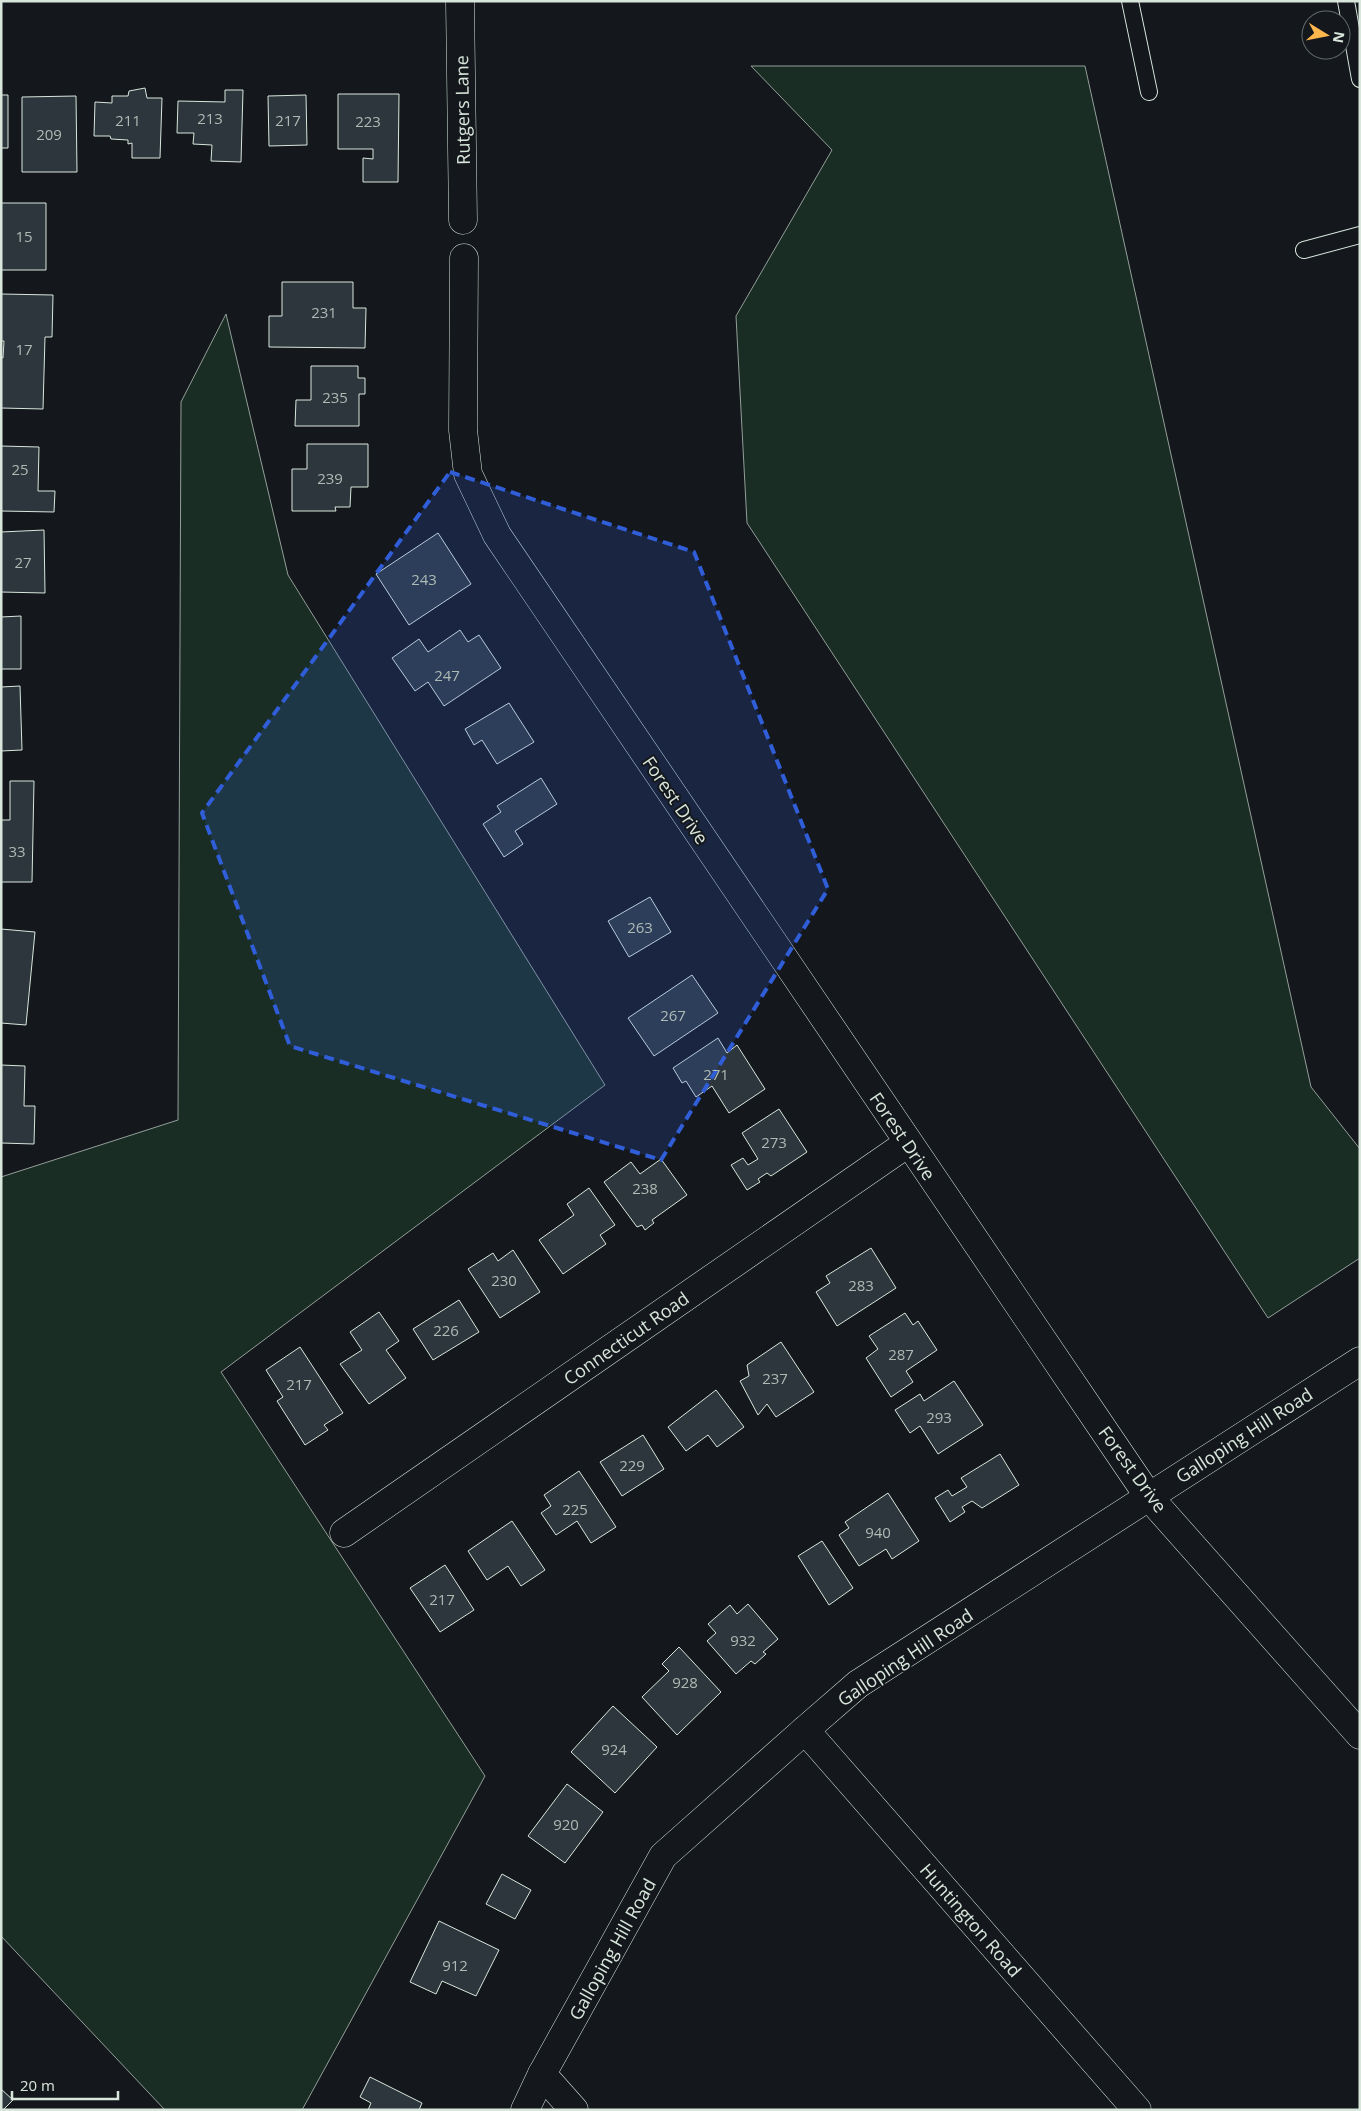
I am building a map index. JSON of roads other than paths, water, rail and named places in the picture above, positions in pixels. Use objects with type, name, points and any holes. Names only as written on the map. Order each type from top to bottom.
[{"type":"street","name":"Rutgers Lane","points":[[460,1],[464,220]]},
{"type":"street","name":"Forest Drive","points":[[464,258],[463,430],[468,474],[502,543],[1149,1497],[1360,1736]]},
{"type":"street","name":"Connecticut Road","points":[[344,1533],[908,1143]]},
{"type":"street","name":"Galloping Hill Road","points":[[525,2110],[542,2074],[663,1856],[858,1684],[1360,1361]]},
{"type":"street","name":"Huntington Road","points":[[805,1730],[1137,2110]]},
{"type":"street","points":[[542,2074],[574,2110]]},
{"type":"lane","points":[[1130,1],[1148,92]]},
{"type":"lane","points":[[1346,1],[1360,79]]},
{"type":"lane","points":[[1304,250],[1360,235]]}]
